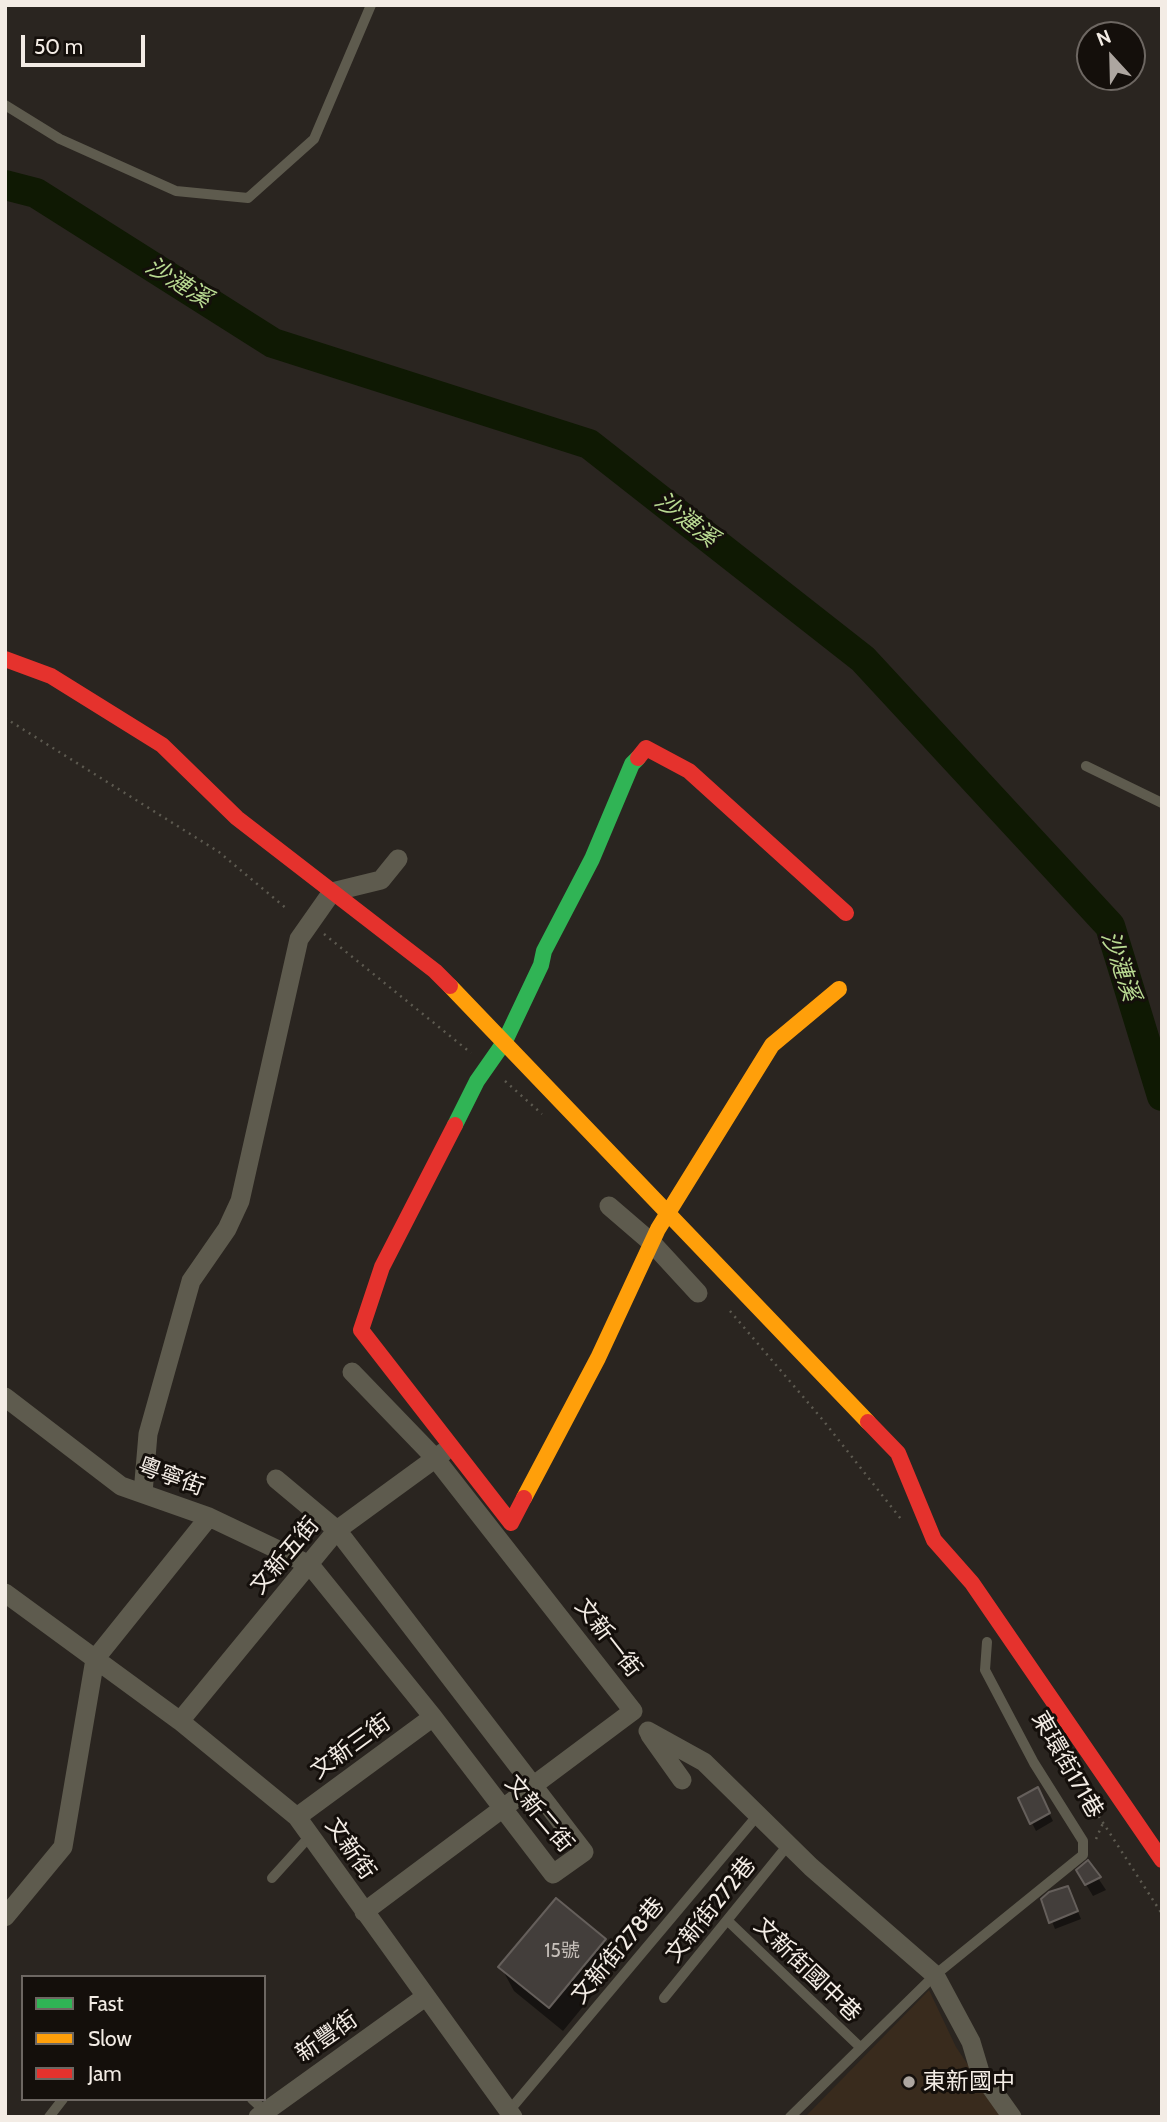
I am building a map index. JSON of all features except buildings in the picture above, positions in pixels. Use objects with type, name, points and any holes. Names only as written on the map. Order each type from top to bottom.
[{"type":"street","points":[[5,659],[51,676],[162,745],[237,818],[435,971],[669,1211],[797,1351],[898,1453],[934,1540],[972,1583],[1162,1860]]},
{"type":"street","points":[[839,989],[772,1045],[669,1211],[598,1358],[511,1522],[443,1453],[361,1330],[382,1267],[477,1081],[505,1041],[541,965],[544,951],[592,859],[632,764],[646,748],[689,771],[846,913]]},
{"type":"street","points":[[143,1493],[148,1434],[191,1281],[227,1229],[240,1201],[299,939],[332,892],[381,880],[398,859]]},
{"type":"street","points":[[609,1206],[652,1243],[698,1293]]},
{"type":"street","name":"文新一街","points":[[352,1372],[443,1453],[634,1711],[364,1912]]},
{"type":"street","name":"粵寧街","points":[[5,1397],[121,1486],[209,1517],[95,1659],[63,1847],[5,1917]]},
{"type":"street","name":"文新五街","points":[[180,1721],[337,1530],[443,1453]]},
{"type":"street","name":"文新二街","points":[[209,1517],[310,1565],[433,1717],[553,1874],[584,1852],[337,1530],[276,1479]]},
{"type":"street","points":[[5,1593],[95,1659]]},
{"type":"street","name":"文新街","points":[[95,1659],[180,1721],[297,1817],[511,2114]]},
{"type":"street","points":[[634,1711],[682,1780]]},
{"type":"street","name":"文新三街","points":[[297,1817],[433,1717]]},
{"type":"street","points":[[648,1731],[704,1762],[788,1845],[935,1975],[971,2042],[980,2072],[1012,2117]]},
{"type":"street","name":"新豐街","points":[[258,2109],[425,1997]]},
{"type":"lane","points":[[5,105],[60,139],[176,191],[248,198],[314,139],[371,5]]},
{"type":"lane","points":[[1086,766],[1162,803]]},
{"type":"lane","name":"東環街171巷","points":[[935,1975],[1083,1855],[1083,1841],[1034,1763],[985,1670],[987,1642]]},
{"type":"lane","name":"文新街278巷","points":[[511,2114],[757,1816]]},
{"type":"lane","points":[[272,1878],[310,1836]]},
{"type":"lane","name":"文新街272巷","points":[[664,1998],[788,1845]]},
{"type":"lane","name":"文新街國中巷","points":[[728,1921],[860,2047]]},
{"type":"lane","name":"文新街國中巷","points":[[790,2117],[935,1975]]},
{"type":"lane","points":[[49,2117],[61,2101]]},
{"type":"path","points":[[5,718],[219,852],[286,909]]},
{"type":"path","points":[[311,923],[478,1058]]},
{"type":"path","points":[[497,1074],[545,1116]]},
{"type":"path","points":[[723,1303],[822,1419],[907,1527]]},
{"type":"path","points":[[1038,1721],[1162,1914]]},
{"type":"shaded area","name":"東新國中","points":[[929,1990],[956,2047],[1003,2117],[805,2117]]},
{"type":"waterway","name":"沙漣溪","points":[[5,185],[36,193],[273,343],[589,444],[863,659],[1110,926],[1162,1096]]},
{"type":"traffic: fast","points":[[455,1125],[477,1081],[505,1041],[541,965],[544,951],[592,859],[632,764],[638,758]]},
{"type":"traffic: slow","points":[[450,986],[868,1422]]},
{"type":"traffic: slow","points":[[524,1498],[598,1358],[658,1229],[772,1045],[839,989]]},
{"type":"traffic: jam","points":[[5,659],[51,676],[162,745],[237,818],[435,971],[450,986]]},
{"type":"traffic: jam","points":[[638,758],[646,748],[689,771],[846,913]]},
{"type":"traffic: jam","points":[[455,1125],[382,1267],[361,1330],[511,1523],[524,1498]]},
{"type":"traffic: jam","points":[[868,1422],[898,1453],[934,1540],[972,1583],[1162,1860]]},
{"type":"place","name":"東新國中","points":[[909,2082]]}]
